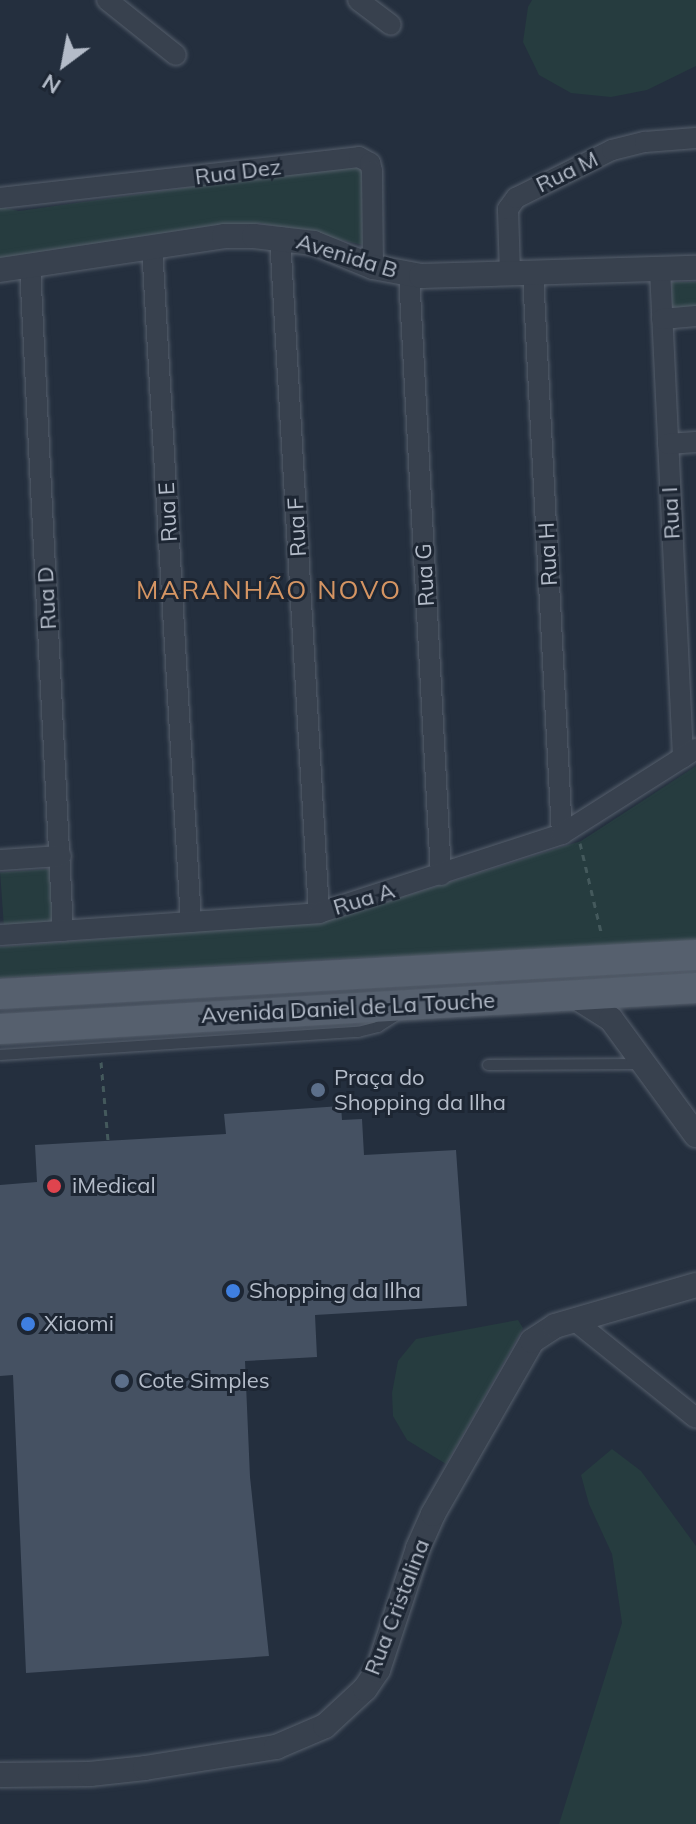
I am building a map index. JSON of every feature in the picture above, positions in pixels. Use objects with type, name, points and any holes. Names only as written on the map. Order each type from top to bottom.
[{"type":"main road","name":"Avenida Daniel de La Touche","points":[[0,994],[696,955]]},
{"type":"main road","name":"Avenida Daniel de La Touche","points":[[0,1029],[416,1003],[688,991]]},
{"type":"street","points":[[107,0],[176,55]]},
{"type":"street","points":[[358,0],[391,25]]},
{"type":"street","name":"Rua M","points":[[522,274],[508,209],[516,198],[612,150],[645,142],[696,138]]},
{"type":"street","name":"Rua Dez","points":[[0,198],[359,157],[370,163],[372,171],[373,267]]},
{"type":"street","name":"Avenida B","points":[[0,270],[224,236],[280,237],[314,243],[373,267],[409,274],[696,268]]},
{"type":"street","name":"Rua F","points":[[280,237],[319,913]]},
{"type":"street","name":"Rua E","points":[[152,246],[191,922]]},
{"type":"street","name":"Rua D","points":[[30,266],[63,931]]},
{"type":"street","name":"Rua I","points":[[660,269],[674,578],[690,753]]},
{"type":"street","name":"Rua G","points":[[409,274],[441,875]]},
{"type":"street","name":"Rua H","points":[[522,274],[562,834]]},
{"type":"street","points":[[662,319],[696,316]]},
{"type":"street","points":[[668,444],[696,442]]},
{"type":"street","points":[[674,578],[696,576]]},
{"type":"street","name":"Rua A","points":[[0,935],[319,913],[562,834],[690,753]]},
{"type":"street","points":[[0,860],[61,856]]},
{"type":"street","points":[[573,995],[611,1019],[696,1135]]},
{"type":"street","name":"Rua Cristalina","points":[[0,1775],[90,1774],[145,1768],[276,1747],[325,1726],[365,1689],[378,1670],[418,1548],[433,1514],[522,1355],[544,1332],[574,1320],[696,1285]]},
{"type":"street","points":[[574,1320],[696,1418]]},
{"type":"lane","points":[[0,1055],[358,1032],[385,1024],[416,1003]]},
{"type":"lane","points":[[488,1065],[645,1064]]},
{"type":"path","points":[[562,834],[581,844],[607,960]]},
{"type":"path","points":[[100,1055],[108,1141]]},
{"type":"green space","points":[[532,0],[696,0],[696,66],[647,90],[611,97],[571,93],[539,75],[523,42],[528,7]]},
{"type":"green space","points":[[367,162],[364,245],[260,223],[0,259],[0,207],[19,211]]},
{"type":"green space","points":[[672,282],[696,282],[696,308],[672,308]]},
{"type":"green space","points":[[696,766],[696,946],[333,959],[0,978],[0,947],[326,921],[581,841]]},
{"type":"green space","points":[[50,869],[54,925],[4,928],[0,872]]},
{"type":"green space","points":[[518,1320],[523,1328],[446,1464],[407,1440],[393,1416],[392,1393],[398,1361],[416,1339]]},
{"type":"green space","points":[[612,1449],[641,1471],[696,1546],[696,1824],[559,1824],[622,1623],[612,1554],[589,1504],[581,1475]]},
{"type":"building","name":"Shopping da Ilha","points":[[341,1106],[342,1120],[362,1119],[364,1155],[456,1150],[467,1306],[315,1315],[317,1357],[245,1361],[250,1477],[269,1656],[26,1673],[13,1375],[0,1376],[0,1185],[37,1182],[35,1145],[226,1134],[224,1114]]},
{"type":"place","name":"Praça do Shopping da Ilha","points":[[318,1090]]},
{"type":"place","name":"iMedical","points":[[54,1186]]},
{"type":"place","name":"Shopping da Ilha","points":[[233,1291]]},
{"type":"place","name":"Xiaomi","points":[[28,1324]]},
{"type":"place","name":"Cote Simples","points":[[122,1381]]},
{"type":"district","name":"MARANHÃO NOVO","points":[[269,590]]}]
